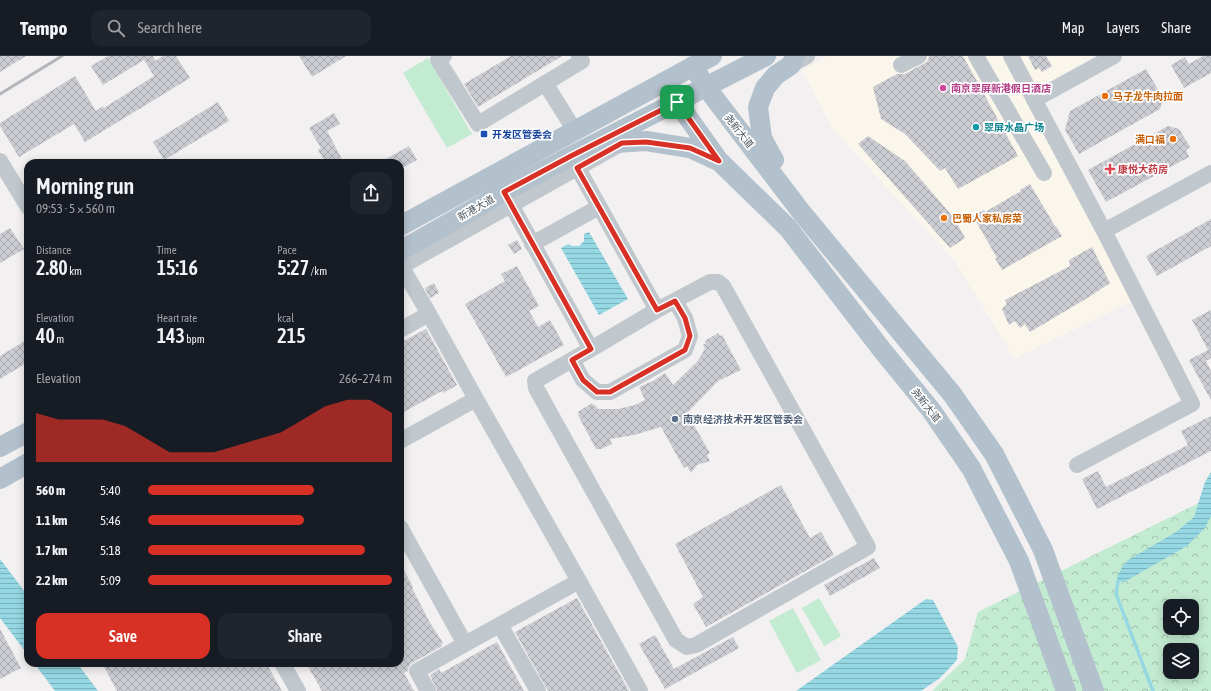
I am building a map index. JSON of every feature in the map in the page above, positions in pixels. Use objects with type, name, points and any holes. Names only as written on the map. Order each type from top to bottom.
[{"type":"main road","name":"新港大道","points":[[404,224],[712,56]]},
{"type":"main road","name":"新港大道","points":[[404,260],[508,198],[574,162],[593,145],[766,56]]},
{"type":"main road","name":"尧新大道","points":[[798,59],[776,75],[766,88],[758,107],[762,138],[787,182],[802,213]]},
{"type":"main road","name":"尧新大道","points":[[693,66],[706,87],[802,213],[952,394],[994,454],[1044,550],[1094,691]]},
{"type":"main road","name":"尧新大道","points":[[664,82],[719,161],[788,228],[882,350],[931,410],[971,468],[1019,561],[1066,691]]},
{"type":"main road","name":"尧新大道","points":[[593,145],[646,142],[690,148],[719,161]]},
{"type":"main road","points":[[0,447],[24,434]]},
{"type":"main road","points":[[0,479],[24,465]]},
{"type":"street","points":[[444,56],[438,60],[478,124],[582,60],[579,56]]},
{"type":"street","points":[[901,65],[919,56]]},
{"type":"street","points":[[976,56],[1044,173]]},
{"type":"street","points":[[1011,56],[1104,231],[1192,404],[1077,465]]},
{"type":"street","points":[[1034,100],[1114,56]]},
{"type":"street","points":[[545,83],[574,131]]},
{"type":"street","points":[[622,143],[574,162],[657,310]]},
{"type":"street","points":[[0,161],[24,200]]},
{"type":"street","points":[[1104,231],[1211,173]]},
{"type":"street","points":[[508,198],[591,349]]},
{"type":"street","points":[[532,244],[599,207]]},
{"type":"street","points":[[404,269],[640,691]]},
{"type":"street","points":[[710,282],[718,282],[723,286],[868,547],[696,645],[687,648],[676,640],[536,388],[535,381],[675,301],[710,282]]},
{"type":"street","points":[[572,360],[583,380],[597,392],[610,392],[685,350],[690,336],[685,318],[675,301]]},
{"type":"street","points":[[404,328],[429,314]]},
{"type":"street","points":[[404,439],[476,399]]},
{"type":"street","points":[[0,490],[24,476]]},
{"type":"street","points":[[404,534],[465,644]]},
{"type":"street","points":[[428,691],[417,671],[579,581]]},
{"type":"street","points":[[500,625],[538,691]]},
{"type":"street","points":[[284,667],[298,691]]},
{"type":"shaded area","points":[[828,56],[1095,56],[1024,96],[1132,301],[1015,359],[954,260],[832,128],[802,70]]},
{"type":"green space","points":[[428,58],[472,134],[447,148],[403,73]]},
{"type":"green space","points":[[1211,497],[1211,691],[932,691],[965,659],[978,612]]},
{"type":"green space","points":[[819,598],[841,636],[824,646],[802,608]]},
{"type":"green space","points":[[793,608],[821,660],[797,673],[769,621]]},
{"type":"water","points":[[589,232],[628,299],[599,315],[561,248],[568,244],[572,246],[579,246],[584,241],[584,234]]},
{"type":"water","points":[[1211,472],[1211,516],[1205,528],[1187,546],[1124,582],[1118,581],[1117,577],[1122,567],[1128,560],[1176,532],[1194,517],[1205,482]]},
{"type":"water","points":[[0,559],[24,591],[24,650],[0,618]]},
{"type":"water","points":[[926,599],[933,600],[958,647],[957,660],[940,678],[921,691],[796,691]]},
{"type":"water","points":[[37,667],[80,667],[98,691],[55,691]]},
{"type":"building","points":[[0,56],[26,56],[0,72]]},
{"type":"building","points":[[108,56],[153,56],[155,61],[163,56],[176,56],[190,78],[85,142],[74,124],[19,157],[0,126],[0,123],[75,76],[96,111],[103,106],[104,108],[154,76],[144,60],[103,85],[91,66]]},
{"type":"building","points":[[299,56],[346,56],[312,77]]},
{"type":"building","points":[[511,56],[562,56],[478,107],[464,84]]},
{"type":"building","name":"翠屏水晶广场","points":[[929,56],[963,56],[1018,156],[958,189],[945,168],[940,171],[905,134],[881,119],[873,87],[897,74],[905,74],[927,62]]},
{"type":"building","points":[[1028,56],[1046,56],[1052,66],[1042,72],[1039,68],[1035,70]]},
{"type":"building","points":[[1203,56],[1211,56],[1211,73],[1184,88],[1171,65],[1185,57],[1189,64]]},
{"type":"building","points":[[1146,69],[1163,98],[1160,109],[1079,154],[1065,130],[1070,111]]},
{"type":"building","points":[[218,102],[229,121],[166,159],[163,159],[153,142]]},
{"type":"building","points":[[334,113],[340,124],[327,131],[342,159],[324,159],[318,150],[321,148],[309,128]]},
{"type":"building","points":[[1168,126],[1179,129],[1190,147],[1186,150],[1189,157],[1106,202],[1088,170]]},
{"type":"building","points":[[868,136],[905,161],[954,218],[965,238],[950,248],[858,144]]},
{"type":"building","points":[[409,146],[417,160],[404,167],[404,159],[386,159]]},
{"type":"building","points":[[1030,184],[1062,236],[1002,270],[995,258],[997,258],[973,216],[984,210],[985,212]]},
{"type":"building","points":[[1211,219],[1211,246],[1157,276],[1146,256]]},
{"type":"building","points":[[10,228],[24,249],[0,263],[0,234]]},
{"type":"building","points":[[517,240],[522,249],[514,254],[508,245]]},
{"type":"building","points":[[1092,247],[1110,283],[1030,332],[1025,324],[1020,328],[1015,321],[1009,325],[1002,309],[1007,304],[1005,300],[1070,266],[1069,260]]},
{"type":"building","points":[[517,266],[539,306],[529,311],[538,327],[550,320],[564,345],[506,377],[465,304],[505,281],[501,274]]},
{"type":"building","points":[[434,283],[439,293],[430,298],[425,288]]},
{"type":"building","points":[[1211,310],[1211,358],[1206,361],[1211,371],[1211,400],[1189,360],[1208,350],[1192,320]]},
{"type":"building","points":[[426,329],[457,385],[443,393],[442,391],[404,412],[404,341]]},
{"type":"building","points":[[718,333],[720,336],[722,335],[741,370],[718,381],[687,413],[710,453],[707,455],[710,461],[697,465],[691,473],[687,466],[684,468],[661,427],[634,435],[610,439],[612,444],[601,449],[596,449],[578,415],[578,412],[592,403],[598,409],[618,409],[635,405],[645,400],[639,387],[653,381],[665,373],[673,385],[697,362],[705,349],[703,345],[706,343],[705,341]]},
{"type":"building","points":[[24,341],[24,364],[0,379],[0,356]]},
{"type":"building","points":[[1211,416],[1211,451],[1097,509],[1082,479],[1098,471],[1106,487],[1188,445],[1181,431]]},
{"type":"building","points":[[781,485],[810,538],[821,532],[834,555],[706,627],[693,604],[703,597],[675,544]]},
{"type":"building","points":[[874,558],[880,568],[830,596],[824,585]]},
{"type":"building","points":[[404,570],[429,621],[443,643],[441,644],[442,646],[412,663],[409,666],[408,671],[404,673],[414,691],[322,691],[308,667],[404,667]]},
{"type":"building","points":[[577,598],[629,691],[548,691],[515,632]]},
{"type":"building","points":[[0,629],[21,668],[0,679]]},
{"type":"building","points":[[655,635],[674,669],[733,637],[739,648],[665,689],[639,644]]},
{"type":"building","points":[[497,642],[524,691],[437,691],[430,675],[439,669],[441,673]]},
{"type":"building","points":[[104,667],[268,667],[282,691],[117,691]]},
{"type":"waterway","points":[[1118,581],[1116,594],[1153,691]]},
{"type":"railway","points":[[0,94],[62,56]]},
{"type":"place","name":"南京翠屏新港假日酒店","points":[[943,88]]},
{"type":"place","name":"马子龙牛肉拉面","points":[[1105,96]]},
{"type":"place","name":"翠屏水晶广场","points":[[976,127]]},
{"type":"place","name":"开发区管委会","points":[[484,134]]},
{"type":"place","name":"满口福","points":[[1173,139]]},
{"type":"place","name":"康悦大药房","points":[[1110,169]]},
{"type":"place","name":"巴蜀人家私房菜","points":[[944,218]]},
{"type":"place","name":"南京经济技术开发区管委会","points":[[675,419]]},
{"type":"route","points":[[677,102],[719,161],[690,148],[646,142],[622,143],[577,168],[657,310],[675,301],[685,318],[690,336],[685,350],[610,392],[597,392],[583,380],[572,360],[591,349],[504,192],[677,102]]}]
